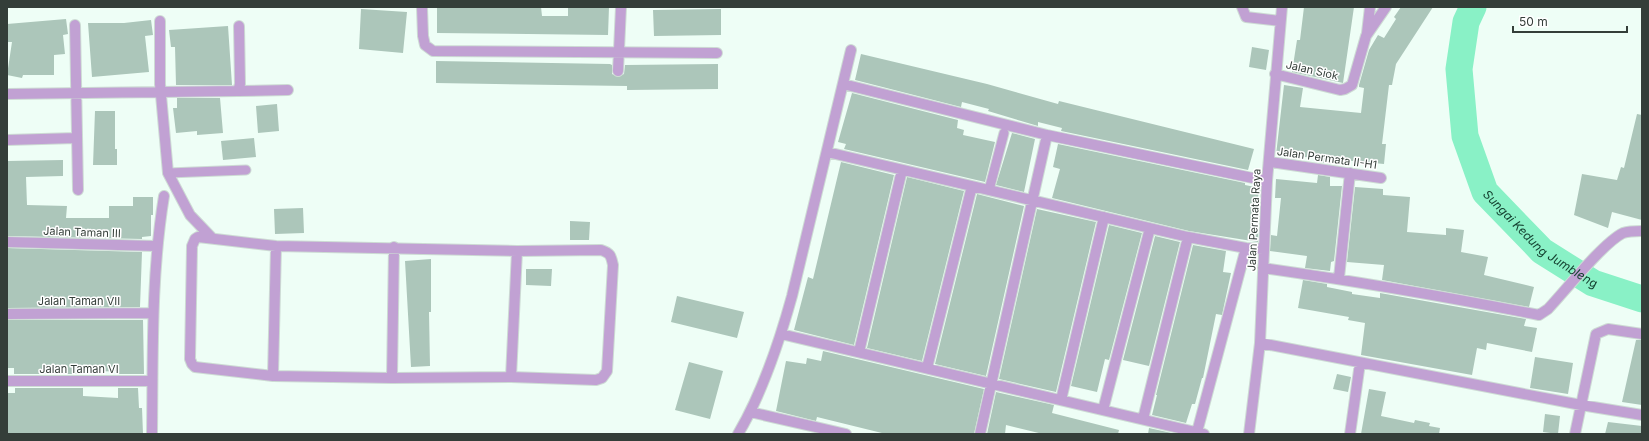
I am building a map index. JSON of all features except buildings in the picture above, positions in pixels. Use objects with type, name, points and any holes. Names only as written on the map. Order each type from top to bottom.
[{"type":"street","points":[[422,7],[423,36],[425,45],[433,51],[717,53]]},
{"type":"street","points":[[618,71],[621,7]]},
{"type":"street","points":[[1242,7],[1246,17],[1280,21]]},
{"type":"street","name":"Jalan Permata Raya","points":[[1249,434],[1260,343],[1267,181],[1270,162],[1275,74],[1282,7]]},
{"type":"street","points":[[1366,36],[1370,7]]},
{"type":"street","name":"Jalan Siok","points":[[1275,74],[1345,90],[1352,84],[1366,36],[1386,7]]},
{"type":"street","points":[[160,21],[161,93],[168,173],[190,215],[212,238]]},
{"type":"street","points":[[75,25],[78,190]]},
{"type":"street","points":[[238,91],[240,84],[239,26]]},
{"type":"street","points":[[738,434],[750,412],[781,334],[844,84],[851,50]]},
{"type":"street","points":[[844,84],[1047,135],[1267,181]]},
{"type":"street","points":[[7,94],[77,89],[161,93],[288,90]]},
{"type":"street","points":[[980,434],[1047,135]]},
{"type":"street","points":[[7,140],[76,138]]},
{"type":"street","points":[[827,152],[1188,237],[1246,248],[1263,249]]},
{"type":"street","name":"Jalan Permata II-H1","points":[[1270,162],[1381,178]]},
{"type":"street","points":[[859,352],[902,170]]},
{"type":"street","points":[[1339,278],[1350,173]]},
{"type":"street","points":[[927,368],[972,186]]},
{"type":"street","points":[[152,434],[152,313],[156,246],[164,196]]},
{"type":"street","points":[[1061,400],[1104,217]]},
{"type":"street","points":[[1103,410],[1150,228]]},
{"type":"street","points":[[1263,268],[1339,278],[1539,315],[1548,309],[1598,255],[1623,233],[1642,231]]},
{"type":"street","points":[[1144,419],[1188,237]]},
{"type":"street","points":[[195,238],[212,238],[276,246],[394,247],[517,251],[601,250],[612,256],[607,371],[602,378],[596,380],[511,377],[392,378],[273,376],[198,368],[192,364],[190,358],[192,246],[195,238]]},
{"type":"street","name":"Jalan Taman III","points":[[7,242],[156,246]]},
{"type":"street","points":[[273,376],[276,246]]},
{"type":"street","points":[[392,378],[394,247]]},
{"type":"street","points":[[781,334],[1200,433],[1246,248]]},
{"type":"street","points":[[511,377],[517,251]]},
{"type":"street","name":"Jalan Taman VII","points":[[7,314],[152,313]]},
{"type":"street","points":[[1575,434],[1596,334],[1608,329],[1642,334]]},
{"type":"street","points":[[1260,343],[1582,405],[1642,415]]},
{"type":"street","points":[[1350,434],[1360,363]]},
{"type":"street","name":"Jalan Taman VI","points":[[7,381],[152,381]]},
{"type":"street","points":[[750,412],[842,434]]},
{"type":"lane","points":[[989,190],[1004,133]]},
{"type":"lane","points":[[168,173],[246,170]]},
{"type":"waterway","name":"Sungai Kedung Jumbleng","points":[[1473,7],[1466,22],[1459,69],[1465,136],[1485,192],[1542,251],[1593,283],[1642,299]]}]
